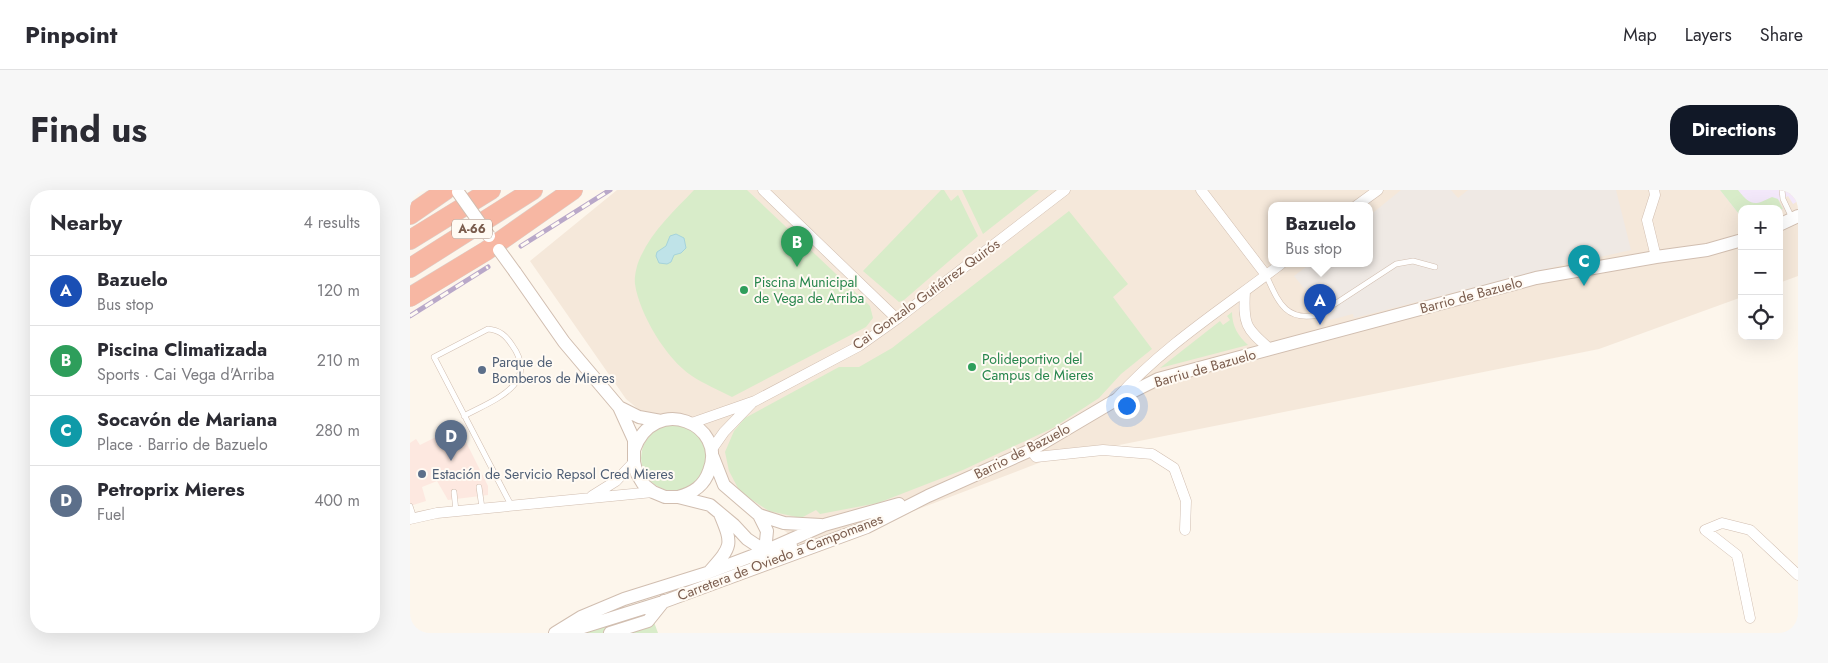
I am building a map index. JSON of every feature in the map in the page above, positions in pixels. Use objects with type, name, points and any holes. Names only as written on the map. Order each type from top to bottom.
[{"type":"highway","name":"A-66","points":[[410,240],[491,190]]},
{"type":"highway","name":"A-66","points":[[410,268],[533,190]]},
{"type":"highway","points":[[410,297],[495,243],[573,190]]},
{"type":"highway","points":[[410,215],[454,191]]},
{"type":"street","points":[[763,190],[897,319]]},
{"type":"street","name":"Cai Gonzalo Gutiérrez Quirós","points":[[692,423],[754,401],[859,346],[1065,190]]},
{"type":"street","points":[[1201,190],[1266,275]]},
{"type":"street","points":[[1362,202],[1378,190]]},
{"type":"street","points":[[1654,190],[1655,195],[1647,220],[1656,257]]},
{"type":"street","points":[[454,191],[495,243],[564,342],[619,407],[634,440],[637,474],[653,492]]},
{"type":"street","points":[[1783,223],[1795,218]]},
{"type":"street","name":"Barrio de Bazuelo","points":[[1270,349],[1536,278],[1707,250],[1738,241]]},
{"type":"street","points":[[1114,401],[1135,377],[1166,351],[1277,267]]},
{"type":"street","points":[[1245,291],[1243,314],[1252,333],[1270,349]]},
{"type":"street","name":"Barriu de Bazuelo","points":[[1114,401],[1158,379],[1270,349]]},
{"type":"street","name":"Cai Gonzalo Gutiérrez Quirós","points":[[712,452],[733,422],[754,401]]},
{"type":"street","name":"Barrio de Bazuelo","points":[[928,496],[1031,450],[1114,401]]},
{"type":"street","points":[[619,407],[639,417],[661,421]]},
{"type":"street","points":[[590,497],[616,480],[634,456],[638,440],[644,432],[652,425],[673,419],[692,423],[704,435],[724,485],[760,515],[784,523],[824,525]]},
{"type":"street","points":[[1031,450],[1036,457],[1103,450],[1152,454],[1174,468],[1186,501],[1185,530]]},
{"type":"street","points":[[678,497],[689,494],[703,483],[711,467],[712,452]]},
{"type":"street","points":[[412,519],[482,508],[653,492],[710,505],[719,511],[747,539],[765,551],[779,551],[807,539],[826,542]]},
{"type":"street","name":"Carretera de Oviedo a Campomanes","points":[[555,633],[582,617],[624,599],[707,573],[765,551],[824,525],[928,496]]},
{"type":"street","name":"Carretera de Oviedo a Campomanes","points":[[564,633],[663,602],[867,527],[928,496]]},
{"type":"street","points":[[610,633],[648,621],[663,602],[707,573],[726,552],[729,536],[719,511]]},
{"type":"street","points":[[724,579],[749,565],[765,551],[767,531],[760,515]]},
{"type":"street","points":[[1750,618],[1737,555],[1705,530],[1722,523],[1750,530],[1798,575]]},
{"type":"lane","points":[[1782,190],[1783,199],[1795,218]]},
{"type":"lane","points":[[1266,275],[1284,309],[1305,317],[1318,315],[1396,264],[1413,261],[1435,267]]},
{"type":"lane","points":[[464,416],[508,393],[518,380],[520,365],[516,352],[506,336],[495,329],[488,329],[434,357],[464,416],[511,505]]},
{"type":"lane","points":[[479,487],[482,508]]},
{"type":"lane","points":[[454,492],[456,511]]},
{"type":"lane","points":[[410,506],[412,519]]},
{"type":"shaded area","points":[[617,190],[1798,190],[1798,276],[1783,282],[1783,205],[1738,205],[1738,298],[1599,349],[1049,459],[809,551],[626,399],[530,261]]},
{"type":"shaded area","points":[[1401,190],[1451,190],[1458,198],[1468,190],[1616,190],[1631,250],[1578,262],[1583,276],[1577,277],[1570,263],[1354,318],[1353,314],[1330,320],[1294,276],[1306,267],[1373,267],[1373,213]]},
{"type":"shaded area","points":[[1720,190],[1798,190],[1798,201],[1793,204],[1788,196],[1779,201],[1781,205],[1738,205],[1738,213]]},
{"type":"shaded area","points":[[458,426],[488,486],[488,495],[448,500],[437,481],[422,487],[426,501],[410,506],[410,443],[416,439],[420,445]]},
{"type":"green space","name":"Piscina Municipal de Vega de Arriba","points":[[694,190],[747,190],[870,306],[873,318],[866,327],[732,397],[692,376],[673,359],[655,334],[642,308],[635,281],[639,261],[645,248],[664,222]]},
{"type":"green space","points":[[941,190],[944,190],[951,201],[958,195],[978,236],[904,300],[899,302],[863,271]]},
{"type":"green space","points":[[962,190],[1039,190],[983,234]]},
{"type":"green space","points":[[1720,190],[1738,190],[1746,199],[1753,203],[1772,197],[1778,199],[1781,205],[1738,205],[1738,213]]},
{"type":"green space","points":[[1069,211],[1128,284],[1113,297],[1152,349],[1121,374],[1099,398],[1053,428],[963,470],[878,503],[820,514],[816,510],[801,518],[769,511],[740,492],[729,471],[725,452],[734,431],[745,418],[839,367],[859,367],[892,348]]},
{"type":"green space","points":[[1232,312],[1236,330],[1248,345],[1160,368],[1220,321],[1223,325],[1230,320],[1227,316]]},
{"type":"green space","points":[[674,425],[687,428],[697,435],[704,445],[707,458],[704,471],[697,481],[687,488],[674,491],[661,488],[651,481],[644,471],[641,458],[644,445],[651,435],[661,428]]},
{"type":"green space","points":[[647,603],[658,633],[573,633]]},
{"type":"water","points":[[676,234],[684,238],[686,248],[681,253],[674,255],[671,262],[667,264],[659,263],[656,256],[657,252],[666,246],[670,236]]},
{"type":"railway","points":[[521,246],[610,190]]},
{"type":"railway","points":[[410,316],[488,267]]},
{"type":"place","name":"Piscina Climatizada","points":[[797,267]]},
{"type":"place","name":"Socavón de Mariana","points":[[1584,286]]},
{"type":"place","name":"Piscina Municipal de Vega de Arriba","points":[[744,290]]},
{"type":"place","name":"Bazuelo","points":[[1320,325]]},
{"type":"place","name":"Polideportivo del Campus de Mieres","points":[[972,367]]},
{"type":"place","name":"Parque de Bomberos de Mieres","points":[[482,370]]},
{"type":"place","name":"Petroprix Mieres","points":[[451,461]]},
{"type":"place","name":"Estación de Servicio Repsol Cred Mieres","points":[[422,474]]}]
